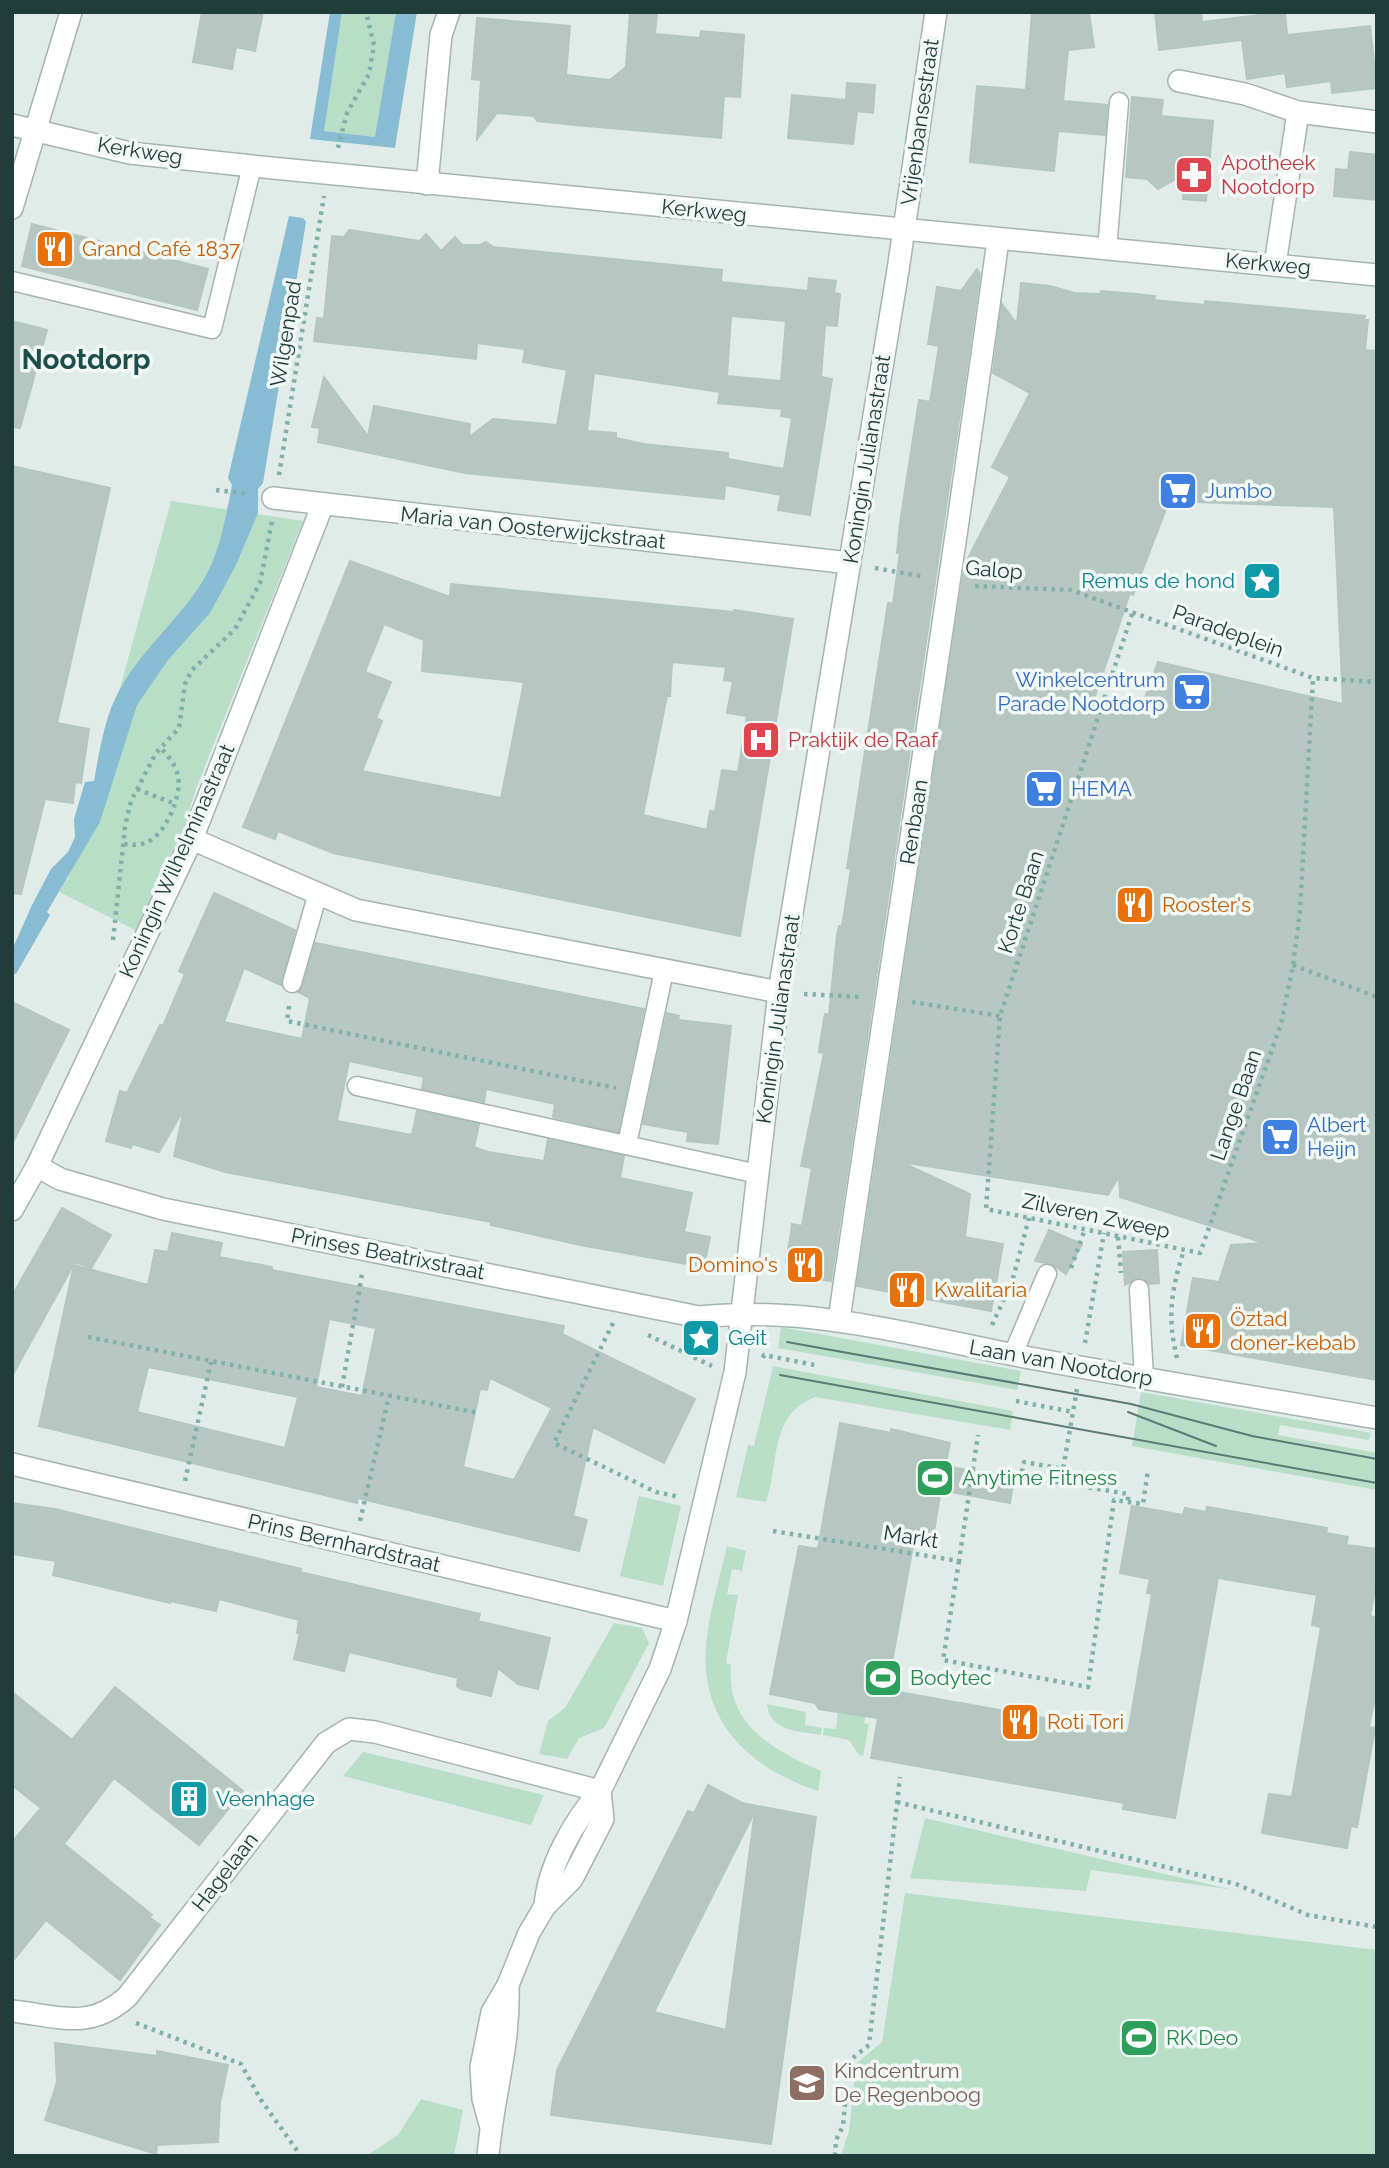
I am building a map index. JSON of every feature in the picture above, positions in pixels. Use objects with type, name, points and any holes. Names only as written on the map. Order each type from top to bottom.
[{"type":"street","points":[[12,208],[71,12]]},
{"type":"street","points":[[426,184],[441,35],[449,12]]},
{"type":"street","name":"Vrijenbansestraat","points":[[904,231],[936,12]]},
{"type":"street","points":[[1179,80],[1245,94],[1298,112],[1377,122]]},
{"type":"street","points":[[1275,265],[1298,112]]},
{"type":"street","name":"Kerkweg","points":[[12,125],[130,153],[904,231],[1377,275]]},
{"type":"street","name":"Koningin Julianastraat","points":[[488,2156],[491,2124],[483,2099],[483,2045],[492,2012],[508,1985],[516,1959],[545,1906],[547,1883],[586,1807],[600,1791],[660,1669],[676,1621],[735,1372],[779,992],[904,231]]},
{"type":"street","name":"Renbaan","points":[[839,1320],[886,998],[952,582],[998,240]]},
{"type":"street","name":"Maria van Oosterwijckstraat","points":[[274,498],[850,563]]},
{"type":"street","name":"Koningin Wilhelminastraat","points":[[12,1210],[37,1166],[192,839],[323,505]]},
{"type":"street","points":[[192,839],[356,910],[779,992]]},
{"type":"street","name":"Prinses Beatrixstraat","points":[[37,1166],[60,1179],[163,1209],[699,1317],[744,1312]]},
{"type":"street","name":"Laan van Nootdorp","points":[[744,1312],[839,1320],[1080,1367],[1377,1418]]},
{"type":"street","name":"Prins Bernhardstraat","points":[[12,1464],[676,1621]]},
{"type":"street","name":"Hagelaan","points":[[109,2013],[127,1997],[326,1743],[349,1729],[375,1732],[600,1791]]},
{"type":"street","points":[[12,2011],[88,2020],[109,2013]]},
{"type":"lane","points":[[1107,250],[1119,102]]},
{"type":"lane","points":[[12,281],[212,329],[252,166]]},
{"type":"lane","points":[[292,983],[318,893]]},
{"type":"lane","points":[[627,1144],[664,971]]},
{"type":"lane","points":[[357,1086],[758,1174]]},
{"type":"lane","points":[[1013,1354],[1047,1275]]},
{"type":"lane","points":[[1139,1289],[1144,1378]]},
{"type":"path","points":[[340,146],[341,131],[347,113],[369,74],[374,45],[366,12]]},
{"type":"path","name":"Wilgenpad","points":[[113,946],[125,827],[137,789],[161,747],[179,728],[185,684],[192,670],[235,629],[260,583],[327,174]]},
{"type":"path","points":[[216,490],[274,498]]},
{"type":"path","name":"Galop","points":[[850,563],[995,589],[1071,590],[1132,614]]},
{"type":"path","name":"Paradeplein","points":[[1132,614],[1313,678],[1377,682]]},
{"type":"path","name":"Korte Baan","points":[[986,1209],[1000,1016],[1132,614]]},
{"type":"path","name":"Lange Baan","points":[[1200,1253],[1281,1024],[1293,965],[1300,911],[1313,678]]},
{"type":"path","points":[[124,844],[142,844],[153,839],[174,803],[180,785],[178,774],[161,747]]},
{"type":"path","points":[[137,789],[202,815]]},
{"type":"path","points":[[1293,965],[1377,997]]},
{"type":"path","points":[[292,983],[286,1021],[638,1093]]},
{"type":"path","name":"Zilveren Zweep","points":[[986,1209],[1200,1253]]},
{"type":"path","points":[[1007,1296],[1029,1218]]},
{"type":"path","points":[[1082,1244],[1085,1229]]},
{"type":"path","points":[[1104,1233],[1063,1469],[1024,1462],[1021,1476],[1128,1494],[1128,1502]]},
{"type":"path","points":[[342,1387],[366,1250]]},
{"type":"path","points":[[1170,1333],[1175,1276],[1184,1250]]},
{"type":"path","points":[[615,1319],[554,1443],[656,1492],[704,1502]]},
{"type":"path","points":[[88,1337],[479,1413]]},
{"type":"path","points":[[735,1372],[760,1377],[764,1355],[815,1365]]},
{"type":"path","points":[[180,1504],[211,1362]]},
{"type":"path","points":[[355,1545],[389,1396]]},
{"type":"path","points":[[1016,1401],[1073,1412]]},
{"type":"path","name":"Markt","points":[[773,1531],[959,1561],[978,1435]]},
{"type":"path","points":[[959,1561],[943,1660],[1088,1687],[1114,1500],[1143,1504],[1148,1470]]},
{"type":"path","points":[[835,2156],[836,2140],[843,2126],[849,2062],[869,2045],[900,1777]]},
{"type":"path","points":[[897,1802],[1236,1884],[1308,1915],[1377,1927]]},
{"type":"path","points":[[109,2013],[241,2064],[261,2100],[301,2156]]},
{"type":"green space","points":[[342,12],[396,12],[376,137],[323,131]]},
{"type":"green space","points":[[171,501],[303,521],[197,786],[180,839],[139,932],[59,892],[69,876]]},
{"type":"green space","points":[[781,1327],[1021,1371],[1017,1390],[778,1348]]},
{"type":"green space","points":[[773,1366],[1013,1411],[1010,1430],[815,1397],[800,1405],[789,1416],[783,1428],[766,1502],[736,1497],[748,1445],[754,1446]]},
{"type":"green space","points":[[1141,1392],[1371,1433],[1369,1440],[1280,1425],[1278,1435],[1377,1453],[1377,1490],[1132,1446]]},
{"type":"green space","points":[[639,1496],[681,1506],[663,1586],[620,1576]]},
{"type":"green space","points":[[727,1546],[746,1551],[742,1571],[732,1569],[727,1594],[738,1595],[726,1663],[731,1665],[731,1686],[736,1704],[756,1733],[786,1754],[821,1771],[818,1791],[792,1781],[748,1753],[731,1735],[718,1715],[710,1691],[706,1665],[707,1636]]},
{"type":"green space","points":[[614,1623],[642,1628],[649,1643],[604,1728],[579,1738],[567,1759],[539,1754],[548,1721],[565,1708]]},
{"type":"green space","points":[[767,1704],[806,1712],[805,1725],[822,1728],[821,1735],[795,1731],[779,1725],[769,1713]]},
{"type":"green space","points":[[838,1711],[866,1714],[864,1723],[869,1724],[863,1756],[859,1755],[849,1740],[823,1735],[824,1728],[836,1729]]},
{"type":"green space","points":[[363,1752],[544,1795],[531,1825],[343,1776]]},
{"type":"green space","points":[[925,1818],[1234,1890],[1091,1870],[1086,1891],[910,1878]]},
{"type":"green space","name":"RK Deo","points":[[905,1893],[1377,1950],[1377,2156],[841,2156],[849,2131],[856,2064],[882,2042]]},
{"type":"green space","points":[[421,2099],[463,2110],[454,2156],[366,2156],[398,2135]]},
{"type":"water","points":[[330,12],[342,12],[324,131],[375,137],[396,12],[417,12],[395,148],[310,139]]},
{"type":"water","points":[[289,216],[303,218],[306,222],[263,483],[258,489],[258,513],[236,565],[210,613],[168,660],[137,705],[100,822],[47,912],[50,915],[16,974],[12,973],[12,950],[32,905],[51,869],[68,852],[75,837],[74,819],[85,782],[94,781],[103,734],[120,689],[138,662],[199,587],[217,550],[232,485],[228,478]]},
{"type":"building","points":[[202,12],[263,12],[255,51],[236,47],[232,69],[193,62]]},
{"type":"building","points":[[630,12],[657,12],[655,34],[700,38],[701,31],[744,35],[740,97],[724,96],[721,138],[537,121],[534,116],[497,113],[477,139],[481,80],[472,79],[477,18],[570,26],[566,75],[610,80],[626,67]]},
{"type":"building","points":[[1032,12],[1089,12],[1094,47],[1068,50],[1063,101],[1107,105],[1105,135],[1058,131],[1054,171],[970,162],[977,86],[1026,90]]},
{"type":"building","points":[[1155,12],[1201,12],[1202,22],[1285,12],[1287,35],[1370,26],[1377,88],[1332,93],[1331,81],[1287,87],[1285,73],[1247,79],[1242,40],[1159,50]]},
{"type":"building","points":[[847,83],[875,85],[873,113],[857,111],[853,144],[788,138],[792,95],[846,100]]},
{"type":"building","points":[[1132,97],[1163,100],[1161,116],[1213,121],[1206,201],[1183,199],[1185,174],[1158,189],[1147,179],[1126,177]]},
{"type":"building","points":[[1350,152],[1377,155],[1377,200],[1334,196],[1336,169],[1348,170]]},
{"type":"building","points":[[32,224],[208,269],[197,310],[22,266]]},
{"type":"building","points":[[349,230],[420,241],[426,234],[441,251],[455,237],[462,245],[480,245],[486,242],[493,247],[722,270],[721,282],[808,291],[809,278],[836,281],[834,293],[840,294],[837,326],[825,325],[821,377],[832,379],[810,515],[778,510],[781,495],[725,485],[724,499],[465,473],[318,442],[320,428],[312,427],[324,377],[368,436],[374,406],[470,424],[469,437],[493,419],[557,425],[567,370],[523,362],[525,349],[477,343],[476,359],[314,341],[317,318],[324,319],[332,236],[344,237]],"holes":[[[731,316],[786,321],[781,381],[727,376]],[[594,373],[720,392],[718,403],[782,409],[781,416],[792,418],[784,469],[728,459],[728,453],[644,444],[616,438],[616,433],[587,431]]]},
{"type":"building","points":[[977,269],[980,274],[966,373],[831,1281],[789,1275],[791,1263],[786,1262],[792,1224],[802,1226],[812,1168],[801,1166],[824,1053],[819,1052],[820,1043],[825,1014],[829,1015],[837,935],[839,926],[842,926],[851,869],[847,868],[888,603],[893,604],[900,553],[897,553],[900,523],[919,400],[930,402],[939,346],[928,344],[937,287],[961,291]]},
{"type":"building","name":"Winkelcentrum Parade Nootdorp","points":[[1021,283],[1050,286],[1075,293],[1100,294],[1101,291],[1137,294],[1155,296],[1154,300],[1205,305],[1205,301],[1365,316],[1364,320],[1368,320],[1365,350],[1377,351],[1377,1380],[1181,1345],[1193,1278],[1219,1282],[1231,1245],[1264,1243],[1120,1197],[1119,1176],[1108,1195],[901,1162],[970,1194],[965,1237],[1003,1244],[991,1311],[857,1286],[965,564],[1010,477],[992,467],[1030,393],[993,373],[1002,304],[1017,324]],"holes":[[[1169,501],[1334,507],[1343,704],[1158,662],[1138,717],[1093,702],[1130,593],[1133,595]]]},
{"type":"building","points":[[12,321],[47,330],[20,428],[12,427]]},
{"type":"building","points":[[12,466],[110,488],[57,723],[89,729],[81,783],[75,782],[73,803],[45,799],[21,894],[12,893]]},
{"type":"building","points":[[350,561],[450,597],[451,584],[734,610],[793,619],[740,936],[333,853],[278,831],[275,839],[243,827]],"holes":[[[384,624],[424,640],[422,671],[524,682],[501,798],[362,771],[382,721],[376,718],[391,682],[365,672]],[[672,662],[726,667],[724,680],[733,681],[727,713],[747,716],[738,772],[722,770],[715,812],[710,811],[707,830],[643,815],[667,696],[670,696]]]},
{"type":"building","points":[[214,893],[295,930],[281,985],[244,968],[224,1022],[302,1039],[310,998],[298,992],[303,986],[315,943],[644,1009],[618,1132],[553,1117],[555,1104],[486,1089],[484,1102],[422,1089],[424,1077],[349,1061],[337,1121],[412,1135],[417,1111],[479,1124],[474,1147],[488,1152],[544,1161],[548,1140],[624,1156],[620,1178],[692,1193],[684,1232],[710,1237],[704,1267],[580,1245],[491,1225],[491,1222],[225,1172],[174,1156],[184,1109],[159,1152],[132,1144],[131,1148],[106,1141],[120,1091],[127,1093],[160,1025],[163,1026],[185,974],[179,971]]},
{"type":"building","points":[[12,1002],[69,1030],[12,1144]]},
{"type":"building","points":[[667,1013],[679,1016],[678,1020],[731,1026],[718,1144],[687,1141],[688,1132],[643,1124]]},
{"type":"building","points":[[62,1208],[111,1235],[91,1268],[75,1262],[12,1376],[12,1296]]},
{"type":"building","points":[[1049,1230],[1082,1244],[1066,1274],[1052,1264],[1035,1261]]},
{"type":"building","points":[[172,1233],[222,1243],[219,1257],[272,1267],[272,1270],[564,1326],[562,1334],[695,1399],[664,1463],[593,1427],[573,1516],[587,1520],[579,1551],[358,1498],[357,1503],[39,1426],[74,1265],[148,1285],[155,1250],[168,1252]],"holes":[[[329,1319],[376,1328],[362,1396],[316,1387]],[[148,1367],[298,1397],[285,1448],[137,1412]],[[490,1378],[552,1408],[514,1480],[463,1467],[480,1389],[487,1390]]]},
{"type":"building","points":[[1157,1250],[1159,1283],[1149,1284],[1138,1278],[1125,1285],[1123,1252]]},
{"type":"building","points":[[840,1423],[891,1433],[891,1429],[950,1443],[945,1466],[1014,1478],[1010,1503],[941,1490],[932,1543],[914,1540],[887,1690],[1128,1733],[1152,1594],[1147,1593],[1150,1579],[1120,1573],[1132,1506],[1183,1515],[1185,1508],[1206,1512],[1207,1507],[1242,1513],[1327,1528],[1326,1533],[1348,1537],[1346,1545],[1377,1549],[1377,1580],[1370,1616],[1375,1617],[1377,1688],[1369,1727],[1375,1728],[1357,1827],[1351,1826],[1347,1848],[1262,1833],[1269,1794],[1292,1797],[1321,1627],[1312,1625],[1317,1595],[1218,1578],[1175,1818],[1123,1809],[1124,1803],[871,1758],[878,1718],[819,1709],[815,1703],[770,1694],[799,1546],[818,1549]]},
{"type":"building","points":[[12,1503],[55,1509],[301,1569],[300,1572],[480,1614],[478,1621],[550,1638],[538,1689],[518,1684],[498,1668],[491,1696],[461,1689],[457,1686],[458,1678],[349,1652],[344,1671],[294,1659],[300,1633],[297,1633],[299,1620],[219,1599],[216,1611],[170,1603],[53,1575],[56,1561],[12,1554]]},
{"type":"building","name":"Veenhage","points":[[115,1687],[243,1791],[199,1845],[114,1778],[64,1844],[152,1915],[149,1917],[160,1925],[120,1980],[46,1920],[12,1962],[12,1842],[41,1808],[12,1785],[12,1692],[72,1740]]},
{"type":"building","points":[[708,1785],[742,1803],[816,1817],[771,2144],[551,2115],[557,2070],[688,1811],[694,1813]],"holes":[[[755,1811],[726,2030],[654,2012]]]},
{"type":"building","points":[[55,2043],[157,2056],[157,2051],[228,2065],[220,2103],[218,2142],[157,2145],[156,2154],[45,2120],[57,2082]]},
{"type":"tram line","points":[[787,1342],[1131,1404],[1252,1436],[1377,1459]]},
{"type":"tram line","points":[[780,1375],[1377,1483]]},
{"type":"tram line","points":[[1128,1412],[1216,1446]]},
{"type":"place","name":"Apotheek Nootdorp","points":[[1194,175]]},
{"type":"place","name":"Grand Café 1837","points":[[55,249]]},
{"type":"place","name":"Jumbo","points":[[1178,491]]},
{"type":"place","name":"Remus de hond","points":[[1262,581]]},
{"type":"place","name":"Winkelcentrum Parade Nootdorp","points":[[1192,692]]},
{"type":"place","name":"Praktijk de Raaf","points":[[761,740]]},
{"type":"place","name":"HEMA","points":[[1044,789]]},
{"type":"place","name":"Rooster's","points":[[1135,905]]},
{"type":"place","name":"Albert Heijn","points":[[1280,1137]]},
{"type":"place","name":"Domino's","points":[[805,1265]]},
{"type":"place","name":"Kwalitaria","points":[[907,1290]]},
{"type":"place","name":"Öztad doner-kebab","points":[[1203,1331]]},
{"type":"place","name":"Geit","points":[[701,1338]]},
{"type":"place","name":"Anytime Fitness","points":[[935,1478]]},
{"type":"place","name":"Bodytec","points":[[883,1678]]},
{"type":"place","name":"Roti Tori","points":[[1020,1722]]},
{"type":"place","name":"Veenhage","points":[[189,1799]]},
{"type":"place","name":"RK Deo","points":[[1139,2038]]},
{"type":"place","name":"Kindcentrum De Regenboog","points":[[807,2083]]},
{"type":"district","name":"Nootdorp","points":[[86,359]]}]
